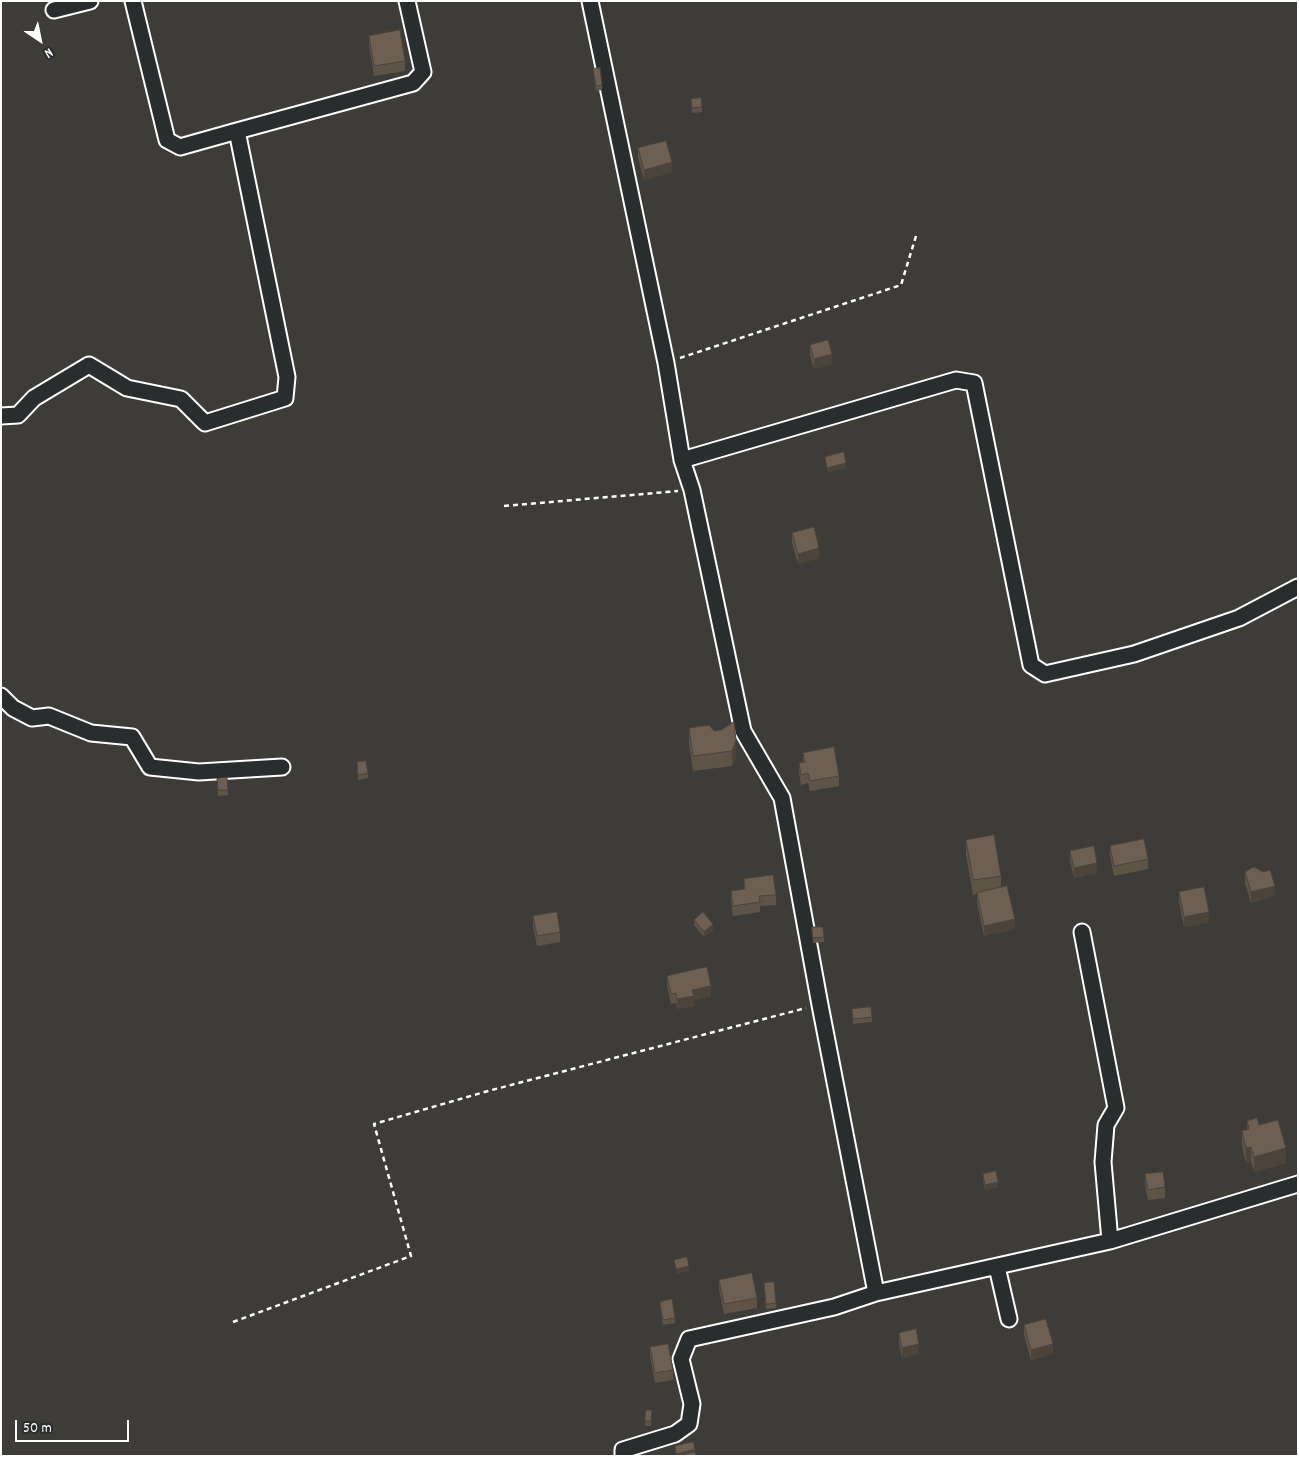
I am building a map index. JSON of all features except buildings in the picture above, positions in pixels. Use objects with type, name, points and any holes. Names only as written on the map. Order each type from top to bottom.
[{"type":"street","points":[[54,10],[90,1]]},
{"type":"street","points":[[133,1],[167,140],[180,147],[413,83],[423,72],[407,1]]},
{"type":"street","points":[[590,1],[666,363],[682,460],[692,490],[743,731],[782,798],[876,1293]]},
{"type":"street","points":[[1,416],[18,415],[34,398],[89,365],[127,388],[181,399],[206,423],[285,398],[287,377],[237,131]]},
{"type":"street","points":[[682,460],[956,380],[974,383],[1031,665],[1045,674],[1134,654],[1239,618],[1298,587]]},
{"type":"street","points":[[1,696],[13,708],[32,718],[49,716],[91,733],[132,737],[150,767],[199,772],[282,767]]},
{"type":"street","points":[[1082,932],[1116,1108],[1106,1125],[1103,1162],[1110,1241]]},
{"type":"street","points":[[623,1456],[623,1450],[675,1434],[689,1424],[692,1404],[681,1359],[689,1339],[834,1307],[876,1293],[1110,1241],[1298,1184]]},
{"type":"street","points":[[997,1267],[1009,1319]]},
{"type":"path","points":[[666,363],[901,284],[916,236]]},
{"type":"path","points":[[504,506],[692,490]]},
{"type":"path","points":[[233,1322],[411,1256],[374,1124],[488,1091],[820,1004]]}]
